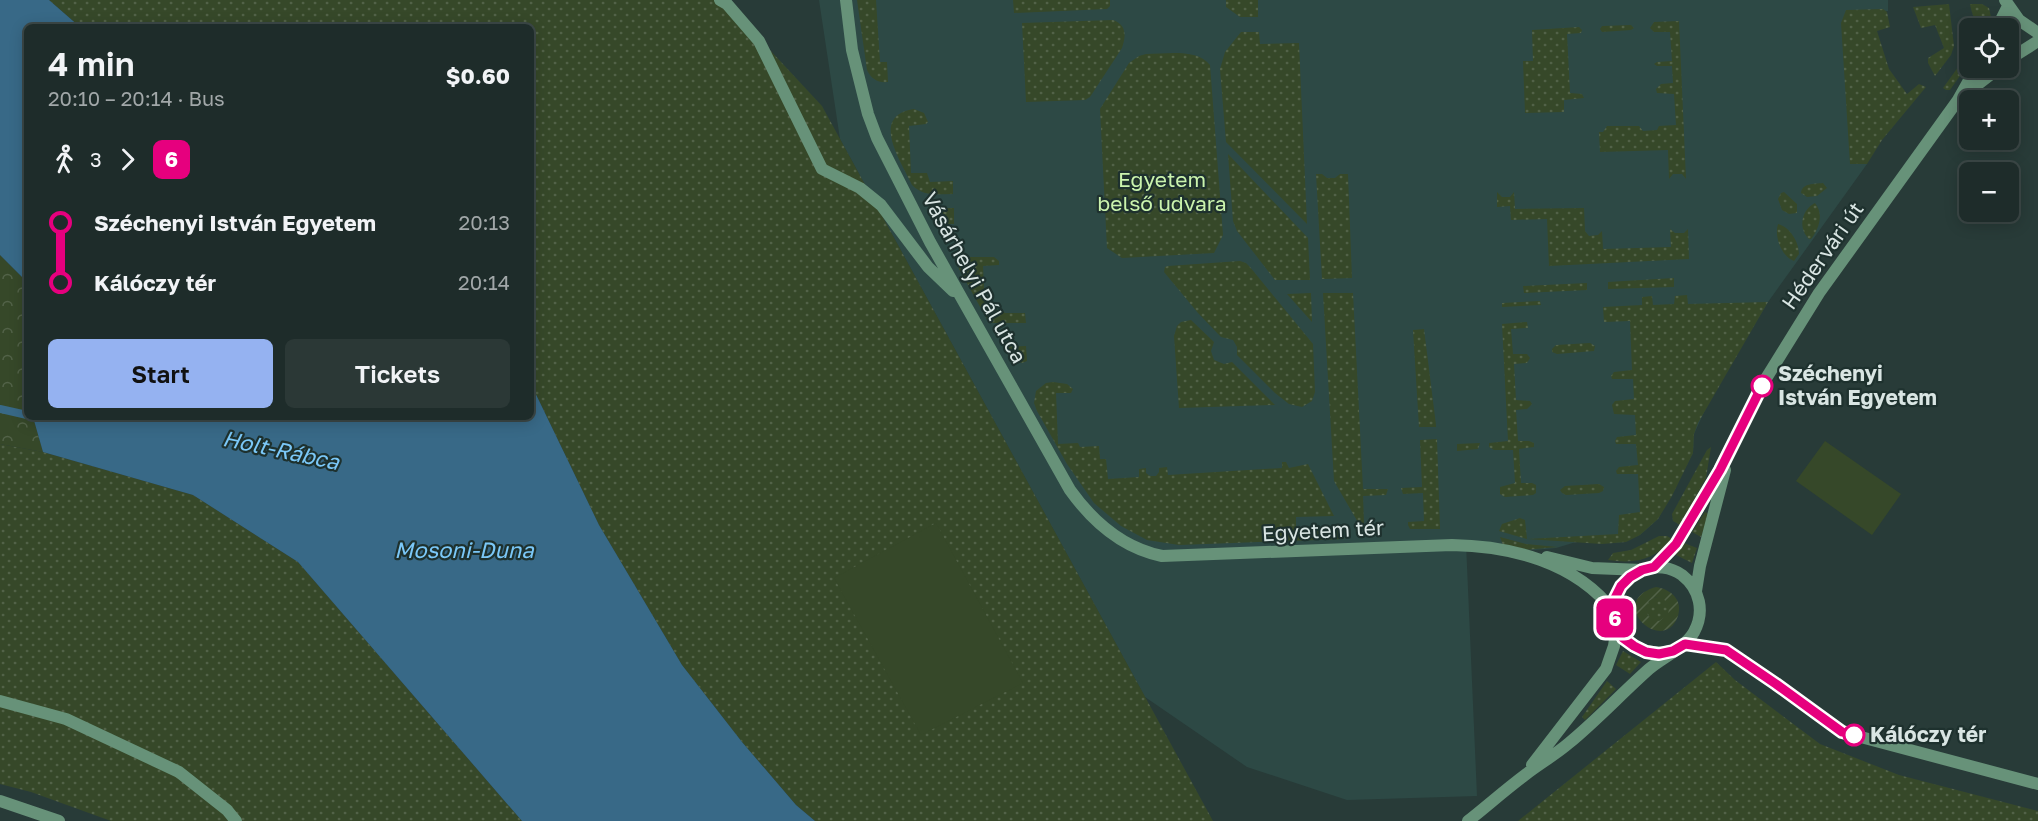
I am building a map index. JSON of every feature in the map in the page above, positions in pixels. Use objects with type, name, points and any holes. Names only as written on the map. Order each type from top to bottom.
[{"type":"street","points":[[720,0],[727,4],[759,41],[822,169],[860,188],[881,205],[928,267],[962,300]]},
{"type":"street","name":"Vásárhelyi Pál utca","points":[[846,0],[852,50],[872,126],[930,242],[1070,490],[1093,519],[1128,544]]},
{"type":"street","points":[[2001,18],[2006,3]]},
{"type":"street","points":[[2006,3],[2019,20],[2038,33]]},
{"type":"street","points":[[2019,53],[2038,41]]},
{"type":"street","name":"Hédervári út","points":[[1648,568],[1670,552],[1683,533],[1720,470],[1762,386],[1819,293],[1958,100],[1970,78]]},
{"type":"street","name":"Hédervári út","points":[[1958,100],[1986,78]]},
{"type":"street","name":"Hédervári út","points":[[1696,591],[1700,566],[1733,442]]},
{"type":"street","name":"Egyetem tér","points":[[1128,544],[1138,550],[1162,556],[1452,544],[1486,546],[1548,562],[1567,572],[1600,596],[1614,612]]},
{"type":"street","name":"Egyetem tér","points":[[1522,554],[1539,555],[1592,567],[1648,568]]},
{"type":"street","points":[[1472,820],[1524,776],[1567,745],[1650,668],[1685,644],[1693,634],[1701,614],[1696,591],[1679,573],[1667,568],[1648,568],[1630,577],[1621,586],[1615,598],[1614,612],[1617,626],[1623,638],[1646,652],[1659,654],[1673,651]]},
{"type":"street","points":[[1524,776],[1606,669],[1614,646],[1617,626]]},
{"type":"street","points":[[1685,644],[1726,650],[1842,732],[2038,784]]},
{"type":"street","points":[[0,701],[66,719],[179,772],[226,810],[236,821]]},
{"type":"street","points":[[0,801],[59,821]]},
{"type":"shaded area","name":"Széchenyi István Egyetem","points":[[819,0],[1888,0],[1888,11],[1857,13],[1867,164],[1768,302],[1711,397],[1694,434],[1693,453],[1658,519],[1640,535],[1619,543],[1576,542],[1556,548],[1534,550],[1466,543],[1477,796],[1347,800],[1247,767],[1145,697],[840,139]]},
{"type":"green space","points":[[49,0],[727,0],[727,4],[822,106],[1213,821],[815,821],[796,805],[742,742],[682,665],[599,525],[534,390],[534,24],[77,24]]},
{"type":"green space","points":[[857,0],[876,0],[880,62],[887,62],[888,82],[875,80],[867,70]]},
{"type":"green space","points":[[1013,0],[1110,0],[1110,6],[1107,9],[1014,13]]},
{"type":"green space","points":[[1226,0],[1258,0],[1258,17],[1240,17],[1226,7]]},
{"type":"green space","points":[[1949,4],[1954,46],[1951,55],[1935,76],[1928,63],[1928,58],[1944,48],[1935,25],[1921,28],[1913,7]]},
{"type":"green space","points":[[1970,4],[1982,4],[1989,8],[1991,17],[1974,18]]},
{"type":"green space","points":[[1883,9],[1887,12],[1890,27],[1877,31],[1889,69],[1907,94],[1919,84],[1926,87],[1882,140],[1867,164],[1850,164],[1841,23],[1846,10]]},
{"type":"green space","points":[[1113,20],[1123,28],[1125,35],[1122,48],[1090,97],[1085,100],[1026,102],[1022,23]]},
{"type":"green space","points":[[1679,21],[1686,179],[1682,174],[1673,174],[1669,179],[1668,150],[1600,152],[1599,132],[1603,132],[1607,126],[1639,126],[1643,131],[1657,130],[1659,126],[1676,125],[1674,94],[1657,93],[1656,89],[1661,84],[1673,83],[1672,66],[1654,64],[1672,61],[1670,32],[1654,32],[1650,28],[1654,22]]},
{"type":"green space","points":[[1631,25],[1634,28],[1631,30],[1602,32],[1600,29],[1602,26]]},
{"type":"green space","points":[[1579,27],[1582,30],[1581,33],[1567,34],[1570,93],[1582,94],[1584,98],[1564,100],[1564,112],[1525,113],[1523,61],[1533,61],[1532,30]]},
{"type":"green space","name":"Egyetem belső udvara","points":[[1241,32],[1259,32],[1260,44],[1299,43],[1307,224],[1226,142],[1220,69],[1225,52]]},
{"type":"green space","name":"Egyetem belső udvara","points":[[1146,54],[1189,54],[1197,56],[1210,65],[1223,235],[1214,253],[1122,258],[1107,248],[1100,109],[1129,63]]},
{"type":"green space","points":[[1959,66],[1959,77],[1950,90],[1943,88]]},
{"type":"green space","points":[[914,109],[924,113],[928,122],[909,126],[911,173],[927,173],[930,182],[953,181],[953,194],[931,194],[917,189],[912,185],[896,152],[892,141],[893,120],[901,113]]},
{"type":"green space","name":"Egyetem belső udvara","points":[[1228,154],[1308,238],[1310,280],[1275,280],[1237,231],[1233,221]]},
{"type":"green space","points":[[1316,174],[1335,178],[1340,174],[1348,174],[1352,278],[1322,279]]},
{"type":"green space","points":[[1823,183],[1827,188],[1817,196],[1807,197],[1801,193],[1806,186]]},
{"type":"green space","points":[[1497,192],[1502,197],[1510,197],[1514,192],[1515,209],[1584,208],[1585,231],[1589,236],[1598,235],[1602,231],[1603,249],[1671,247],[1670,229],[1675,233],[1684,233],[1688,229],[1689,259],[1549,266],[1547,219],[1511,220],[1510,206],[1497,207]]},
{"type":"green space","points":[[1784,192],[1797,204],[1797,213],[1789,214],[1782,210],[1778,199]]},
{"type":"green space","points":[[1815,203],[1820,217],[1814,235],[1809,239],[1802,225],[1804,215]]},
{"type":"green space","points":[[938,208],[954,208],[954,224],[941,224],[934,220],[932,212]]},
{"type":"green space","points":[[1778,224],[1786,228],[1796,240],[1799,254],[1794,261],[1782,250],[1777,234]]},
{"type":"green space","points":[[0,255],[24,279],[24,420],[34,420],[43,452],[0,444]]},
{"type":"green space","points":[[961,257],[994,257],[999,261],[999,265],[983,266],[985,309],[1002,310],[1005,313],[1025,313],[1026,323],[989,323],[959,269],[957,260]]},
{"type":"green space","points":[[1814,260],[1822,268],[1813,282],[1806,273]]},
{"type":"green space","name":"Egyetem belső udvara","points":[[1240,261],[1250,267],[1313,344],[1315,392],[1312,401],[1302,407],[1289,404],[1275,393],[1237,355],[1237,347],[1233,340],[1221,337],[1164,272],[1165,267],[1168,266]]},
{"type":"green space","points":[[1674,278],[1674,287],[1608,289],[1608,282]]},
{"type":"green space","points":[[1587,283],[1587,290],[1524,293],[1523,286]]},
{"type":"green space","points":[[1311,293],[1312,322],[1287,294]]},
{"type":"green space","points":[[1323,293],[1353,293],[1363,489],[1388,489],[1386,495],[1363,496],[1364,523],[1359,524],[1334,481]]},
{"type":"green space","points":[[1687,295],[1688,304],[1768,302],[1698,423],[1694,434],[1693,453],[1658,519],[1640,535],[1626,542],[1602,544],[1527,539],[1618,534],[1619,515],[1640,512],[1638,474],[1617,474],[1616,471],[1619,467],[1638,465],[1636,444],[1616,444],[1615,441],[1617,437],[1636,435],[1635,415],[1614,414],[1612,405],[1615,401],[1634,399],[1633,379],[1612,379],[1611,376],[1614,372],[1632,370],[1630,321],[1604,322],[1603,307],[1642,305],[1642,297],[1652,296],[1653,305],[1674,304],[1675,296]]},
{"type":"green space","points":[[1540,301],[1541,305],[1502,307],[1502,303]]},
{"type":"green space","points":[[1191,320],[1214,342],[1211,351],[1214,360],[1224,364],[1232,362],[1275,405],[1179,408],[1174,336],[1181,322]]},
{"type":"green space","points":[[1527,322],[1528,328],[1511,329],[1513,354],[1527,354],[1530,358],[1527,363],[1514,364],[1516,400],[1530,401],[1532,404],[1527,409],[1516,410],[1518,441],[1534,443],[1534,447],[1519,449],[1521,483],[1536,485],[1536,493],[1505,497],[1500,494],[1500,487],[1515,483],[1513,450],[1494,450],[1489,447],[1489,443],[1508,441],[1502,324]]},
{"type":"green space","points":[[1424,329],[1436,427],[1419,427],[1413,330]]},
{"type":"green space","points":[[1590,343],[1595,346],[1594,351],[1557,354],[1552,352],[1556,345]]},
{"type":"green space","points":[[1026,346],[1027,361],[1022,363],[1011,358],[1003,347]]},
{"type":"green space","points":[[1046,383],[1067,384],[1073,389],[1071,393],[1056,393],[1058,444],[1078,443],[1080,447],[1099,446],[1100,459],[1106,459],[1108,479],[1139,477],[1139,469],[1146,468],[1146,473],[1156,476],[1159,468],[1167,467],[1168,475],[1282,468],[1282,462],[1286,462],[1289,468],[1308,464],[1334,516],[1296,517],[1296,531],[1342,530],[1344,539],[1179,545],[1147,540],[1121,526],[1094,503],[1067,464],[1037,411],[1034,403],[1036,391]]},
{"type":"green space","points":[[1437,439],[1440,529],[1410,529],[1408,522],[1424,521],[1423,493],[1403,494],[1401,488],[1422,487],[1420,440]]},
{"type":"green space","points":[[1825,441],[1901,494],[1872,535],[1796,481]]},
{"type":"green space","points":[[1480,443],[1478,449],[1457,451],[1457,444]]},
{"type":"green space","points":[[0,444],[43,452],[193,495],[298,562],[522,821],[111,821],[31,792],[0,784]]},
{"type":"green space","points":[[1711,447],[1706,478],[1680,525],[1673,521],[1672,514],[1707,450]]},
{"type":"green space","points":[[1599,484],[1604,487],[1599,493],[1566,495],[1560,490],[1565,486]]},
{"type":"green space","points":[[1705,512],[1709,514],[1701,537],[1692,532]]},
{"type":"green space","points":[[1520,518],[1525,520],[1527,539],[1499,531],[1502,524]]},
{"type":"green space","points":[[936,523],[1023,683],[921,735],[834,578]]},
{"type":"green space","points":[[1659,536],[1672,539],[1659,552],[1651,556],[1636,561],[1608,560],[1613,553],[1631,550]]},
{"type":"green space","points":[[1500,537],[1526,544],[1558,547],[1524,550],[1503,545]]},
{"type":"green space","points":[[1684,543],[1697,548],[1692,563],[1676,555]]},
{"type":"green space","points":[[1656,587],[1674,596],[1679,610],[1671,627],[1661,631],[1651,629],[1642,623],[1636,614],[1636,604],[1641,594]],"holes":[[[1656,597],[1664,599],[1669,608],[1668,615],[1659,621],[1648,616],[1646,608],[1649,601]]]},
{"type":"green space","points":[[1658,597],[1666,601],[1670,609],[1666,617],[1658,621],[1650,617],[1646,609],[1650,601]]},
{"type":"green space","points":[[1623,651],[1641,662],[1630,674],[1616,665]]},
{"type":"green space","name":"Kálóczy tér","points":[[1716,662],[1735,680],[1820,744],[1899,775],[2038,811],[2038,821],[1518,821]]},
{"type":"green space","points":[[1607,681],[1616,689],[1585,720],[1582,717]]},
{"type":"water","points":[[0,0],[49,0],[77,24],[24,24],[24,279],[0,255]]},
{"type":"water","name":"Mosoni-Duna","points":[[534,390],[599,525],[682,665],[742,742],[796,805],[815,821],[522,821],[298,562],[193,495],[43,452],[34,420],[534,420]]},
{"type":"waterway","name":"Holt-Rábca","points":[[0,409],[24,414]]},
{"type":"bus line","name":"6","points":[[1762,386],[1706,496],[1676,544],[1654,567],[1642,570],[1621,586],[1615,598],[1614,612],[1617,626],[1623,638],[1646,652],[1659,654],[1673,651],[1685,644],[1726,650],[1842,732],[1854,735]]},
{"type":"place","name":"Széchenyi István Egyetem","points":[[1762,386]]},
{"type":"place","name":"Kálóczy tér","points":[[1854,735]]}]
